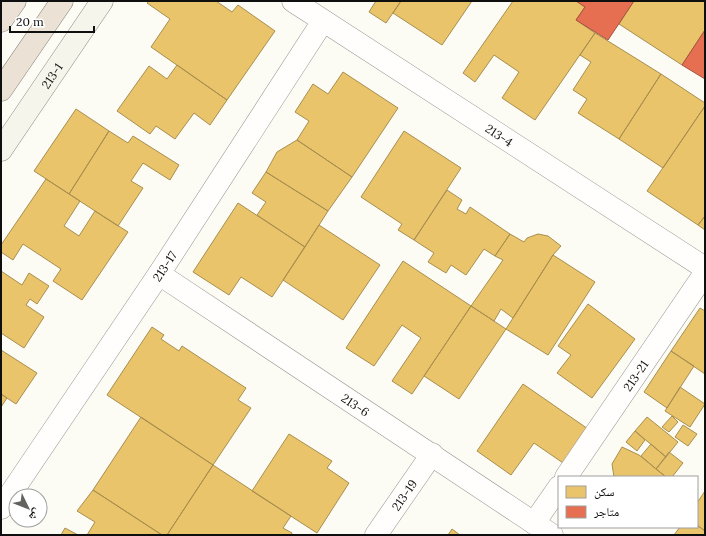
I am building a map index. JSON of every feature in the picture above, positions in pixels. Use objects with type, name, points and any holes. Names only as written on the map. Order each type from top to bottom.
[{"type":"highway","points":[[1,20],[14,1]]},
{"type":"highway","points":[[1,90],[62,1]]},
{"type":"main road","name":"213-1","points":[[1,150],[102,1]]},
{"type":"street","name":"213-4","points":[[293,1],[705,268]]},
{"type":"street","name":"213-17","points":[[1,508],[159,274],[323,21]]},
{"type":"street","name":"213-21","points":[[567,476],[705,273]]},
{"type":"street","name":"213-6","points":[[159,274],[552,535]]},
{"type":"street","name":"213-19","points":[[376,535],[432,454]]},
{"type":"street","points":[[534,523],[558,488]]},
{"type":"building: سكن","points":[[149,1],[216,1],[232,12],[238,5],[275,31],[227,100],[151,47],[170,19],[147,3]]},
{"type":"building: سكن","points":[[376,1],[401,1],[386,23],[369,12]]},
{"type":"building: سكن","points":[[401,1],[472,1],[442,45],[393,13]]},
{"type":"building: سكن","points":[[513,1],[576,1],[585,7],[576,20],[595,33],[535,120],[502,98],[519,72],[494,55],[475,82],[463,73]]},
{"type":"building: سكن","points":[[634,1],[705,1],[705,30],[682,65],[619,24]]},
{"type":"building: سكن","points":[[595,33],[661,74],[619,139],[578,113],[587,99],[573,90],[591,62],[580,55]]},
{"type":"building: سكن","points":[[177,65],[227,100],[210,125],[194,113],[175,139],[156,126],[150,134],[117,111],[149,66],[167,79]]},
{"type":"building: سكن","points":[[343,72],[398,108],[352,177],[297,140],[309,121],[295,112],[313,84],[328,94]]},
{"type":"building: سكن","points":[[661,74],[705,103],[705,106],[663,168],[619,139]]},
{"type":"building: سكن","points":[[705,106],[705,216],[698,225],[647,191]]},
{"type":"building: سكن","points":[[76,109],[109,131],[69,194],[34,171]]},
{"type":"building: سكن","points":[[109,131],[128,143],[133,136],[179,165],[170,180],[143,163],[131,181],[143,188],[118,226],[69,194]]},
{"type":"building: سكن","points":[[404,131],[461,168],[414,240],[398,230],[402,224],[361,197]]},
{"type":"building: سكن","points":[[297,140],[352,177],[328,211],[266,172],[277,152]]},
{"type":"building: سكن","points":[[266,172],[328,211],[305,247],[257,215],[266,202],[252,193]]},
{"type":"building: سكن","points":[[46,179],[80,201],[64,226],[79,236],[95,211],[128,232],[82,300],[53,281],[61,269],[23,244],[13,260],[1,252],[1,245]]},
{"type":"building: سكن","points":[[447,190],[462,200],[457,209],[466,214],[470,207],[510,234],[495,256],[484,249],[466,275],[451,265],[446,273],[428,262],[434,253],[414,240]]},
{"type":"building: سكن","points":[[238,203],[305,247],[272,297],[241,277],[229,295],[193,272]]},
{"type":"building: سكن","points":[[705,216],[705,230],[698,225]]},
{"type":"building: سكن","points":[[319,225],[380,265],[343,320],[283,280]]},
{"type":"building: سكن","points":[[510,234],[524,242],[527,238],[538,234],[548,236],[561,246],[553,255],[513,318],[501,309],[494,321],[471,306],[503,260],[495,256]]},
{"type":"building: سكن","points":[[553,255],[595,282],[548,355],[506,329]]},
{"type":"building: سكن","points":[[403,261],[471,306],[412,394],[392,381],[421,338],[402,325],[374,366],[346,348]]},
{"type":"building: سكن","points":[[1,271],[22,285],[29,273],[49,286],[37,304],[30,299],[26,305],[44,317],[24,348],[1,333]]},
{"type":"building: سكن","points":[[588,304],[635,339],[592,398],[557,373],[571,355],[558,346]]},
{"type":"building: سكن","points":[[471,306],[506,329],[459,399],[424,376]]},
{"type":"building: سكن","points":[[700,308],[705,311],[705,374],[671,351]]},
{"type":"building: سكن","points":[[152,327],[164,335],[161,339],[179,351],[182,346],[246,388],[238,400],[251,408],[213,465],[107,395]]},
{"type":"building: سكن","points":[[1,350],[37,373],[16,404],[1,394]]},
{"type":"building: سكن","points":[[671,351],[694,366],[667,408],[644,392]]},
{"type":"building: سكن","points":[[523,384],[591,431],[566,465],[534,443],[511,475],[477,451]]},
{"type":"building: سكن","points":[[680,387],[705,404],[690,427],[665,411]]},
{"type":"building: سكن","points":[[1,394],[7,398],[1,407]]},
{"type":"building: سكن","points":[[672,416],[678,422],[669,432],[662,427]]},
{"type":"building: سكن","points":[[141,417],[213,465],[167,535],[162,535],[93,490]]},
{"type":"building: سكن","points":[[647,417],[678,442],[666,457],[635,431]]},
{"type":"building: سكن","points":[[683,425],[697,434],[688,446],[675,437]]},
{"type":"building: سكن","points":[[635,431],[645,440],[637,451],[626,442]]},
{"type":"building: سكن","points":[[289,434],[332,461],[327,468],[349,483],[317,533],[252,491]]},
{"type":"building: سكن","points":[[651,444],[666,457],[656,469],[641,456]]},
{"type":"building: سكن","points":[[622,447],[639,455],[665,476],[614,476],[612,464]]},
{"type":"building: سكن","points":[[669,452],[683,463],[673,476],[665,476],[656,469]]},
{"type":"building: سكن","points":[[213,465],[291,516],[283,528],[292,533],[291,535],[167,535]]},
{"type":"building: سكن","points":[[93,490],[162,535],[87,535],[95,522],[77,511]]},
{"type":"building: سكن","points":[[705,491],[705,531],[698,526],[698,502]]},
{"type":"building: سكن","points":[[698,526],[705,531],[705,535],[674,535],[679,528],[698,528]]},
{"type":"building: سكن","points":[[65,528],[78,535],[61,535]]},
{"type":"building: سكن","points":[[452,529],[460,535],[448,535]]},
{"type":"building: متاجر","points":[[576,1],[634,1],[608,40],[576,20],[585,7]]},
{"type":"building: متاجر","points":[[705,30],[705,79],[682,65]]}]
